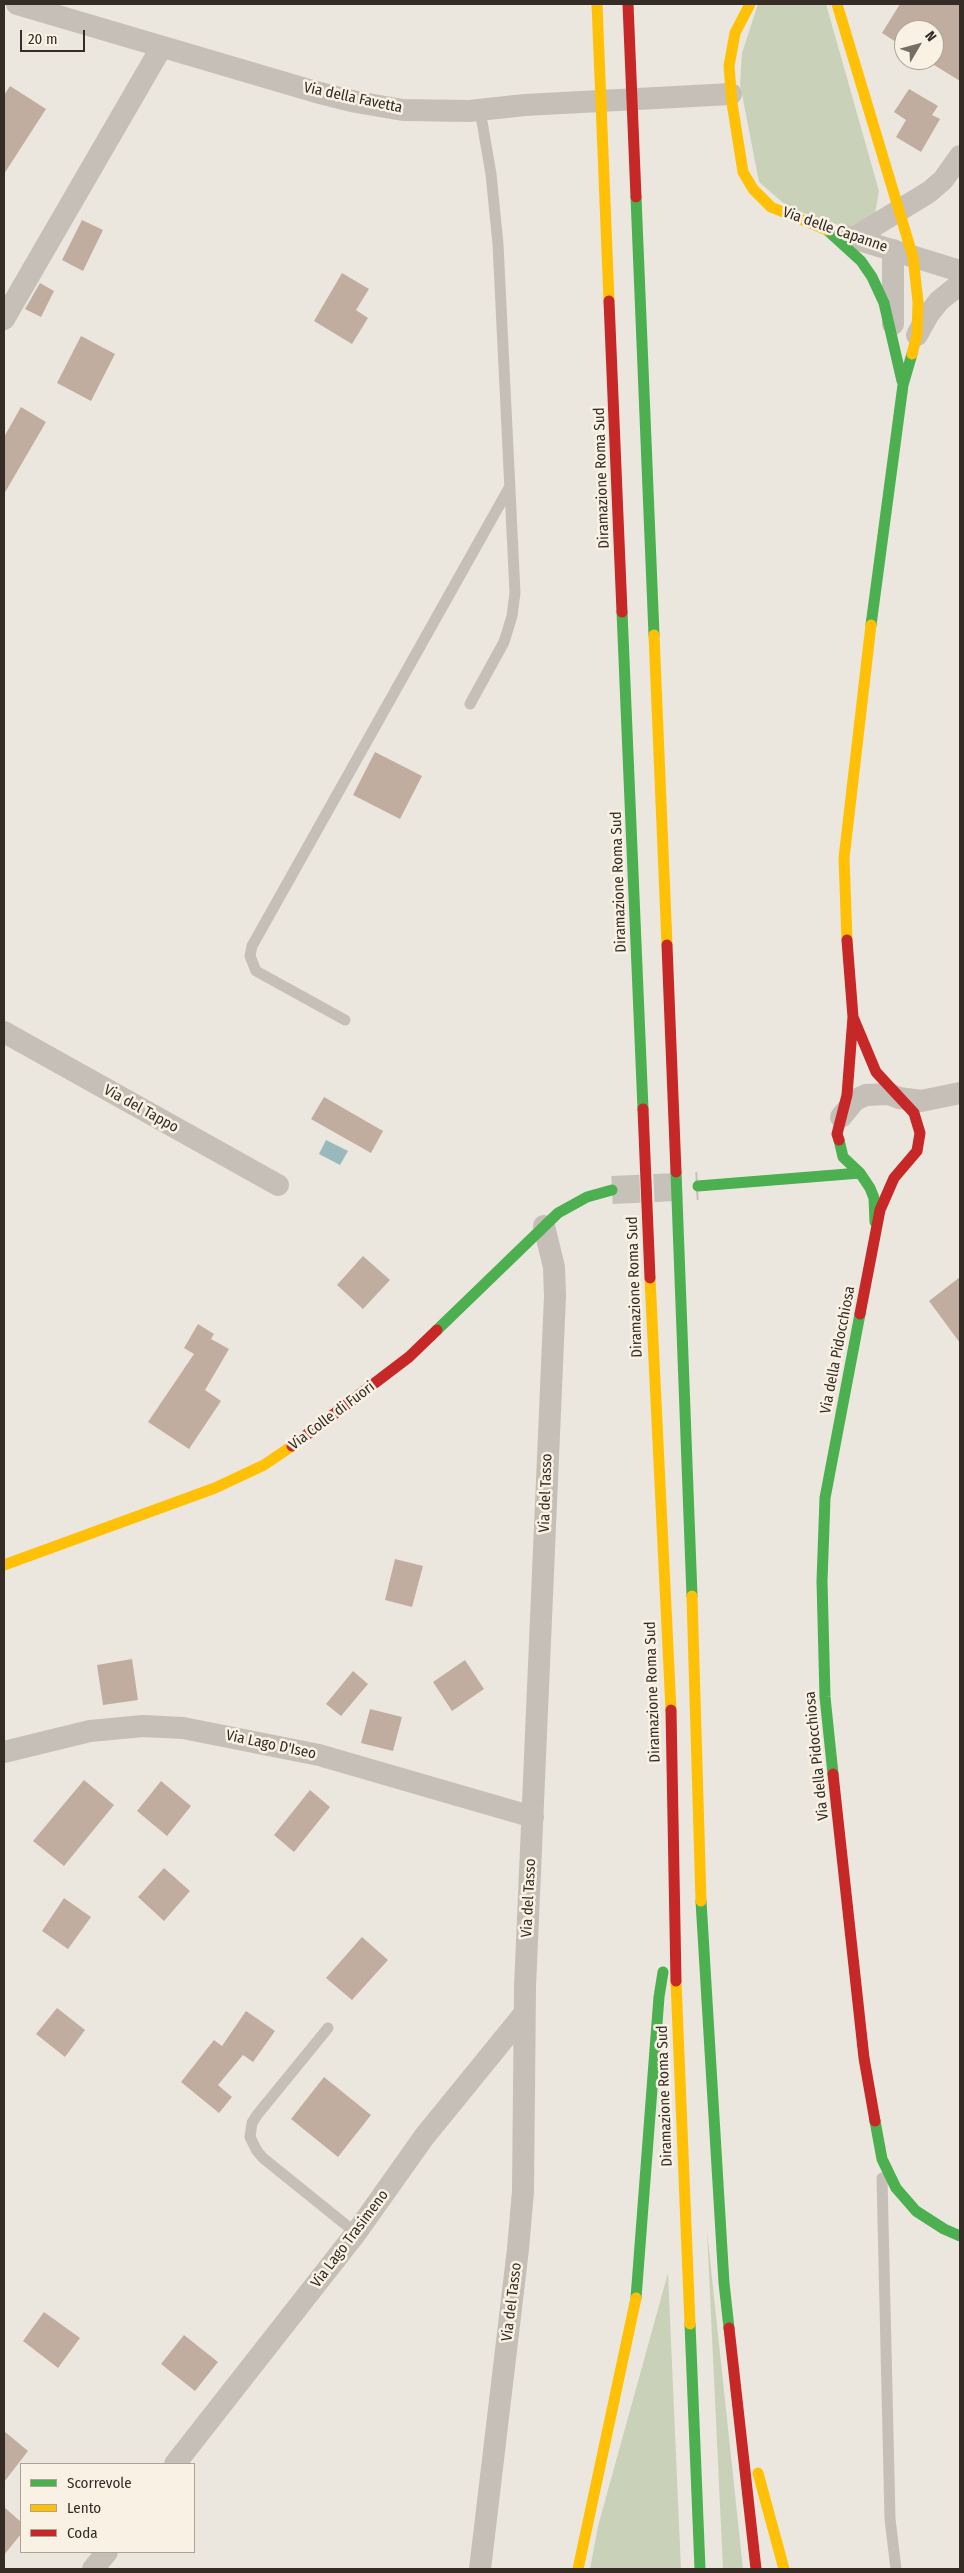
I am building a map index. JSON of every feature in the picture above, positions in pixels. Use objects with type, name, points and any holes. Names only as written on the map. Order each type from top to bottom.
[{"type":"main road","name":"Diramazione Roma Sud","points":[[597,4],[658,1496],[671,1716],[673,1902],[700,2569]]},
{"type":"main road","points":[[628,4],[688,1467],[700,1891],[718,2212],[756,2569]]},
{"type":"main road","name":"Via delle Capanne","points":[[750,4],[739,24],[731,49],[731,94],[741,165],[753,189],[777,210],[831,232]]},
{"type":"main road","points":[[829,1149],[839,1125],[847,1095],[853,1017],[844,903],[846,839],[903,385],[917,335],[918,302],[903,254],[900,210],[838,4]]},
{"type":"main road","points":[[831,232],[854,252],[872,277],[884,303],[903,385]]},
{"type":"main road","points":[[853,1017],[876,1072],[914,1113],[920,1133],[917,1151],[913,1159],[899,1172]]},
{"type":"main road","points":[[839,1125],[838,1146],[843,1157],[860,1173]]},
{"type":"main road","points":[[789,1179],[818,1162]]},
{"type":"main road","name":"Via della Pidocchiosa","points":[[899,1172],[884,1197],[874,1238],[825,1498],[822,1600],[825,1697],[864,2058],[882,2159],[896,2188],[916,2211],[944,2229],[960,2236]]},
{"type":"main road","points":[[698,1186],[860,1173]]},
{"type":"main road","name":"Via della Pidocchiosa","points":[[860,1173],[867,1180],[874,1198],[874,1238]]},
{"type":"main road","name":"Via Colle di Fuori","points":[[4,1565],[101,1532],[221,1486],[270,1461],[318,1427],[409,1357],[544,1226],[577,1202],[612,1190]]},
{"type":"main road","points":[[578,2569],[638,2288],[659,1997],[673,1902]]},
{"type":"main road","points":[[732,2354],[755,2460],[784,2569]]},
{"type":"street","name":"Via della Favetta","points":[[17,4],[161,48],[356,102],[429,111],[480,110],[525,105],[731,94]]},
{"type":"street","points":[[4,319],[161,48]]},
{"type":"street","points":[[854,238],[936,187],[960,156]]},
{"type":"street","name":"Via delle Capanne","points":[[831,232],[960,271]]},
{"type":"street","points":[[892,331],[895,293],[903,254]]},
{"type":"street","points":[[917,335],[928,315],[939,301],[960,284]]},
{"type":"street","name":"Via del Tappo","points":[[4,1032],[278,1185]]},
{"type":"street","points":[[839,1125],[851,1103],[866,1095],[877,1093],[899,1098],[929,1101],[958,1094]]},
{"type":"street","points":[[920,1133],[931,1118],[958,1094]]},
{"type":"street","points":[[860,1173],[883,1177],[899,1172]]},
{"type":"street","name":"Via del Tasso","points":[[480,2569],[522,2214],[524,2014],[554,1296],[554,1266],[544,1226]]},
{"type":"street","name":"Via Lago D'Iseo","points":[[4,1752],[90,1731],[143,1726],[188,1728],[319,1755],[533,1817]]},
{"type":"street","name":"Via Lago Trasimeno","points":[[177,2463],[356,2234],[424,2137],[524,2014]]},
{"type":"street","points":[[93,2569],[106,2553]]},
{"type":"lane","points":[[470,704],[500,649],[513,611],[515,581],[498,244],[492,184],[480,110]]},
{"type":"lane","points":[[345,1020],[256,970],[250,956],[252,946],[509,488]]},
{"type":"lane","points":[[328,2028],[256,2115],[252,2123],[250,2137],[263,2158],[356,2234]]},
{"type":"lane","points":[[882,2159],[890,2519],[896,2569]]},
{"type":"green space","points":[[758,4],[826,4],[879,191],[875,214],[856,231],[789,208],[759,182],[740,84],[742,53]]},
{"type":"green space","points":[[707,2231],[743,2569],[723,2569]]},
{"type":"green space","points":[[668,2273],[681,2569],[590,2569],[598,2526]]},
{"type":"water","points":[[326,1140],[348,1151],[340,1165],[319,1154]]},
{"type":"building","points":[[900,4],[960,4],[960,81],[942,70],[944,70],[944,20],[894,20],[894,41],[882,33]]},
{"type":"building","points":[[10,86],[46,109],[4,174],[4,95]]},
{"type":"building","points":[[909,89],[938,106],[932,115],[940,119],[921,152],[896,137],[906,120],[894,112]]},
{"type":"building","points":[[82,220],[103,230],[83,271],[62,260]]},
{"type":"building","points":[[342,273],[369,289],[356,310],[368,318],[352,344],[314,321]]},
{"type":"building","points":[[40,283],[54,291],[41,317],[25,309]]},
{"type":"building","points":[[81,336],[115,354],[91,401],[57,383]]},
{"type":"building","points":[[21,407],[46,422],[4,494],[4,437]]},
{"type":"building","points":[[375,752],[422,776],[400,819],[353,795]]},
{"type":"building","points":[[324,1097],[383,1131],[371,1153],[311,1119]]},
{"type":"building","points":[[363,1256],[390,1280],[363,1309],[337,1285]]},
{"type":"building","points":[[960,1277],[960,1343],[929,1301]]},
{"type":"building","points":[[198,1324],[214,1334],[211,1339],[229,1349],[205,1390],[221,1401],[189,1449],[148,1422],[194,1354],[184,1348]]},
{"type":"building","points":[[395,1559],[423,1566],[412,1607],[385,1600]]},
{"type":"building","points":[[132,1659],[138,1700],[103,1705],[97,1665]]},
{"type":"building","points":[[465,1660],[484,1689],[452,1711],[433,1682]]},
{"type":"building","points":[[353,1671],[368,1684],[341,1716],[326,1704]]},
{"type":"building","points":[[370,1709],[402,1717],[393,1751],[361,1743]]},
{"type":"building","points":[[84,1780],[114,1805],[64,1866],[33,1841]]},
{"type":"building","points":[[161,1781],[191,1806],[167,1836],[137,1811]]},
{"type":"building","points":[[310,1790],[330,1807],[294,1852],[274,1835]]},
{"type":"building","points":[[164,1868],[190,1891],[164,1921],[138,1897]]},
{"type":"building","points":[[64,1898],[91,1917],[68,1949],[42,1931]]},
{"type":"building","points":[[362,1937],[388,1960],[352,2000],[326,1978]]},
{"type":"building","points":[[57,2008],[85,2030],[65,2057],[36,2034]]},
{"type":"building","points":[[246,2011],[275,2031],[253,2062],[243,2055],[218,2085],[232,2097],[219,2113],[181,2082],[214,2040],[222,2046]]},
{"type":"building","points":[[324,2077],[371,2115],[338,2157],[291,2119]]},
{"type":"building","points":[[44,2312],[80,2338],[58,2368],[23,2341]]},
{"type":"building","points":[[184,2335],[218,2362],[195,2391],[161,2364]]},
{"type":"building","points":[[4,2431],[28,2451],[4,2482]]},
{"type":"building","points":[[4,2507],[20,2521],[20,2535],[4,2555]]},
{"type":"tunnel","points":[[612,1190],[698,1186]]},
{"type":"traffic: fast","points":[[636,197],[654,635]]},
{"type":"traffic: fast","points":[[827,230],[861,261],[872,277],[884,303],[902,381]]},
{"type":"traffic: fast","points":[[871,625],[903,385],[912,354]]},
{"type":"traffic: fast","points":[[622,612],[643,1109]]},
{"type":"traffic: fast","points":[[839,1140],[843,1157],[860,1173],[870,1188],[874,1198],[875,1222]]},
{"type":"traffic: fast","points":[[676,1172],[692,1596]]},
{"type":"traffic: fast","points":[[698,1186],[860,1173]]},
{"type":"traffic: fast","points":[[437,1330],[558,1213],[587,1197],[612,1190]]},
{"type":"traffic: fast","points":[[833,1774],[825,1697],[822,1581],[825,1498],[860,1314]]},
{"type":"traffic: fast","points":[[701,1901],[724,2283],[729,2328]]},
{"type":"traffic: fast","points":[[636,2298],[659,1997],[663,1972]]},
{"type":"traffic: fast","points":[[875,2121],[882,2159],[896,2188],[916,2211],[944,2229],[960,2236]]},
{"type":"traffic: fast","points":[[690,2324],[700,2569]]},
{"type":"traffic: slow","points":[[597,4],[609,301]]},
{"type":"traffic: slow","points":[[750,4],[735,33],[729,66],[732,103],[743,172],[753,189],[771,207],[827,230]]},
{"type":"traffic: slow","points":[[837,4],[913,257],[918,302],[917,335],[912,354]]},
{"type":"traffic: slow","points":[[847,940],[844,858],[871,625]]},
{"type":"traffic: slow","points":[[654,635],[667,945]]},
{"type":"traffic: slow","points":[[650,1278],[671,1710]]},
{"type":"traffic: slow","points":[[4,1565],[215,1488],[264,1465],[292,1446]]},
{"type":"traffic: slow","points":[[692,1596],[701,1901]]},
{"type":"traffic: slow","points":[[676,1981],[690,2324]]},
{"type":"traffic: slow","points":[[578,2569],[636,2298]]},
{"type":"traffic: slow","points":[[758,2473],[784,2569]]},
{"type":"traffic: jam","points":[[628,4],[636,197]]},
{"type":"traffic: jam","points":[[609,301],[622,612]]},
{"type":"traffic: jam","points":[[839,1140],[837,1134],[847,1095],[853,1017],[847,940]]},
{"type":"traffic: jam","points":[[667,945],[676,1172]]},
{"type":"traffic: jam","points":[[853,1017],[876,1072],[914,1113],[920,1133],[917,1151],[894,1178],[880,1210],[860,1314]]},
{"type":"traffic: jam","points":[[643,1109],[650,1278]]},
{"type":"traffic: jam","points":[[292,1446],[409,1357],[437,1330]]},
{"type":"traffic: jam","points":[[671,1710],[676,1981]]},
{"type":"traffic: jam","points":[[833,1774],[864,2058],[875,2121]]},
{"type":"traffic: jam","points":[[729,2328],[756,2569]]}]
